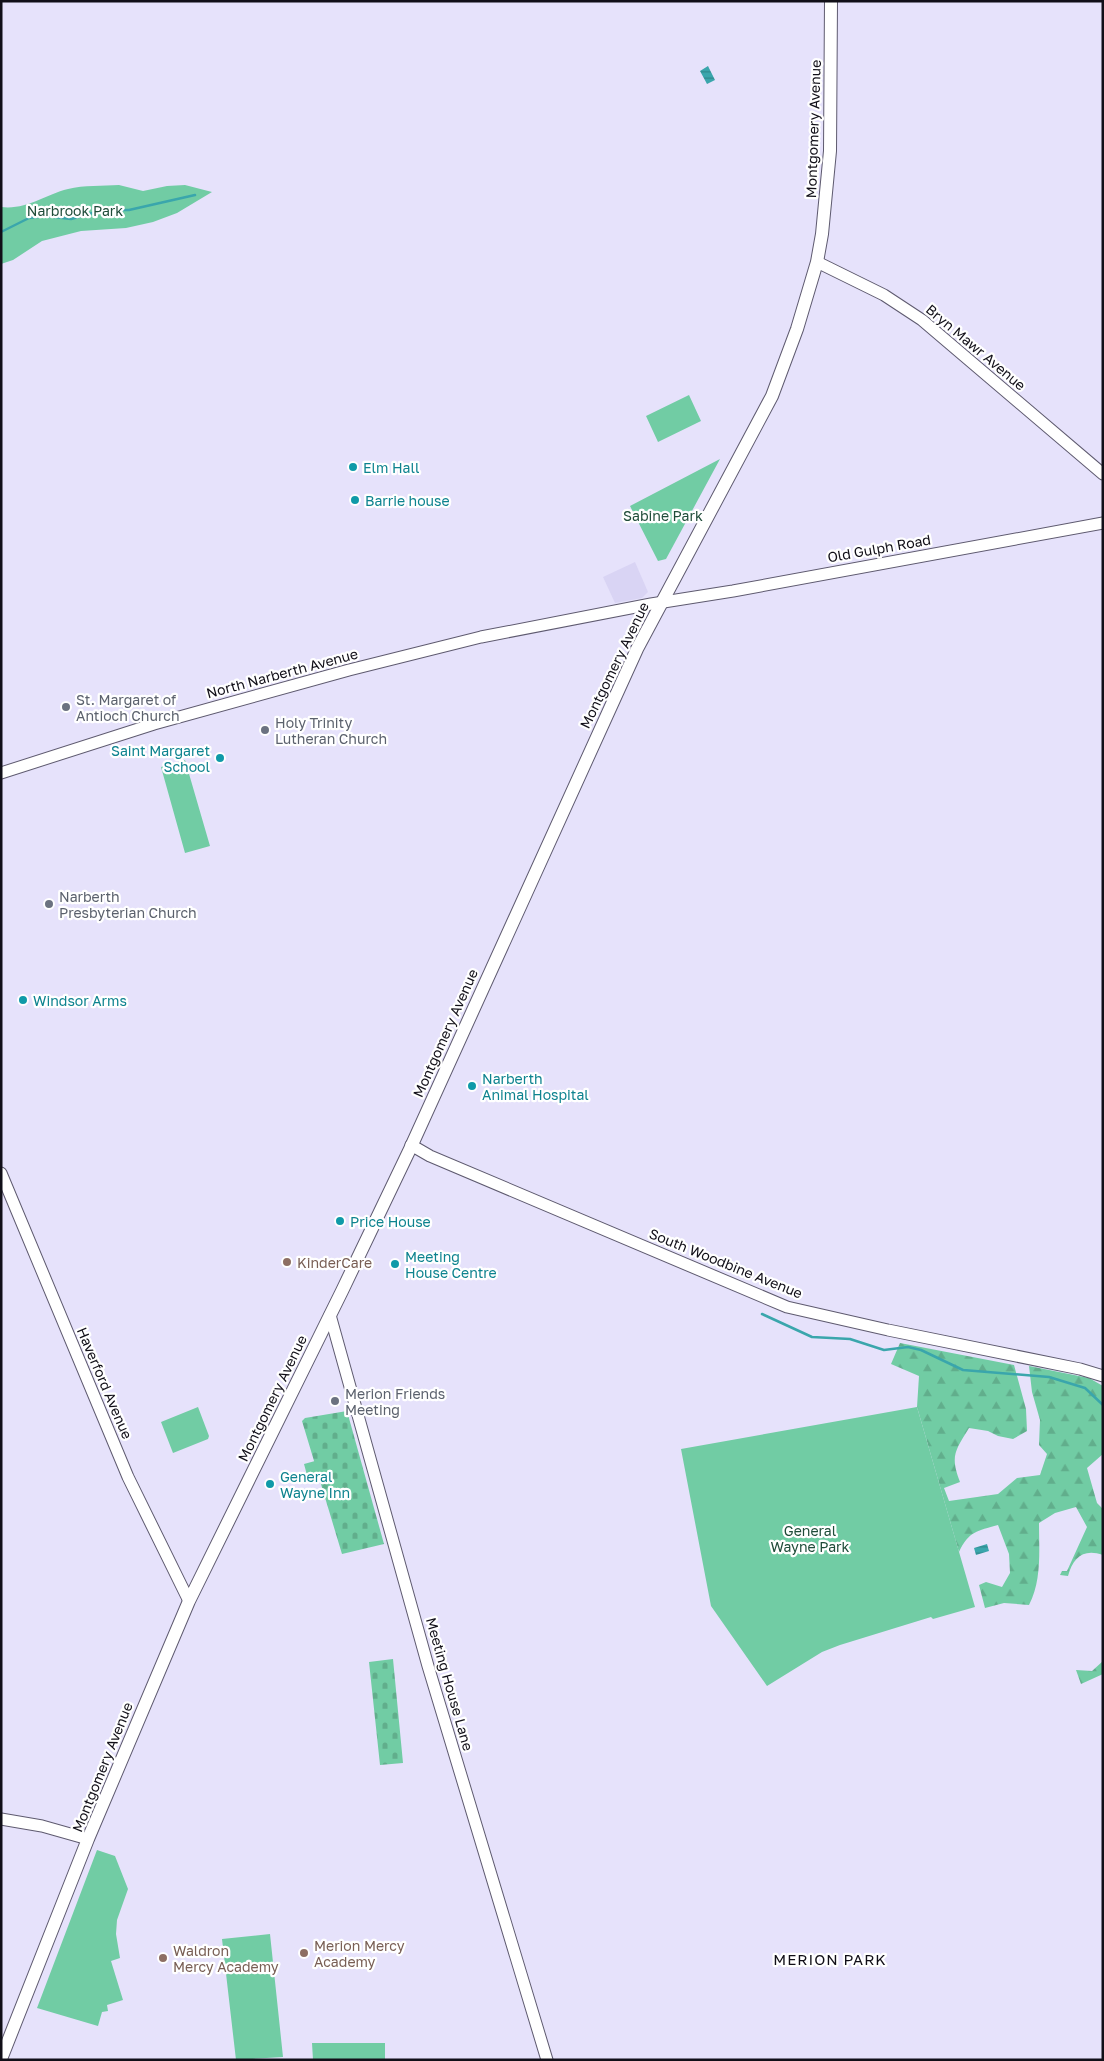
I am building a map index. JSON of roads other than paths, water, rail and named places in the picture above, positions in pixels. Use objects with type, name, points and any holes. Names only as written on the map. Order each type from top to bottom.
[{"type":"main road","name":"Montgomery Avenue","points":[[1,2059],[88,1839],[189,1601],[330,1315],[411,1145],[618,688],[661,602],[772,396],[797,329],[817,262],[826,202],[830,151],[831,1]]},
{"type":"street","name":"Bryn Mawr Avenue","points":[[817,262],[884,295],[922,320],[1103,474]]},
{"type":"street","name":"Old Gulph Road","points":[[576,618],[1103,523]]},
{"type":"street","name":"North Narberth Avenue","points":[[1,773],[154,724],[349,670],[481,637],[576,618]]},
{"type":"street","name":"South Woodbine Avenue","points":[[411,1145],[430,1156],[787,1307],[888,1330],[1080,1369],[1103,1376]]},
{"type":"street","name":"Haverford Avenue","points":[[1,1173],[128,1477],[189,1601]]},
{"type":"street","name":"Meeting House Lane","points":[[330,1315],[428,1666],[547,2060]]},
{"type":"street","points":[[1,1819],[42,1826],[88,1839]]},
{"type":"waterway","points":[[1,232],[29,218],[46,216],[71,219],[103,210],[129,210],[195,195]]},
{"type":"waterway","points":[[762,1314],[812,1337],[850,1339],[884,1350],[908,1347],[921,1350],[963,1370],[1049,1377],[1085,1388],[1103,1405]]},
{"type":"place","name":"Elm Hall","points":[[353,467]]},
{"type":"place","name":"Barrie house","points":[[355,500]]},
{"type":"place","name":"St. Margaret of Antioch Church","points":[[66,707]]},
{"type":"place","name":"Holy Trinity Lutheran Church","points":[[265,730]]},
{"type":"place","name":"Saint Margaret School","points":[[220,758]]},
{"type":"place","name":"Narberth Presbyterian Church","points":[[49,904]]},
{"type":"place","name":"Windsor Arms","points":[[23,1000]]},
{"type":"place","name":"Narberth Animal Hospital","points":[[472,1086]]},
{"type":"place","name":"Price House","points":[[340,1221]]},
{"type":"place","name":"KinderCare","points":[[287,1262]]},
{"type":"place","name":"Meeting House Centre","points":[[395,1264]]},
{"type":"place","name":"Merion Friends Meeting","points":[[335,1401]]},
{"type":"place","name":"General Wayne Inn","points":[[270,1484]]},
{"type":"place","name":"Merion Mercy Academy","points":[[304,1953]]},
{"type":"place","name":"Waldron Mercy Academy","points":[[163,1958]]},
{"type":"district","name":"MERION PARK","points":[[830,1959]]},
{"type":"park label","name":"Narbrook Park","points":[[75,210]]},
{"type":"park label","name":"Sabine Park","points":[[663,515]]},
{"type":"park label","name":"General Wayne Park","points":[[810,1538]]}]
